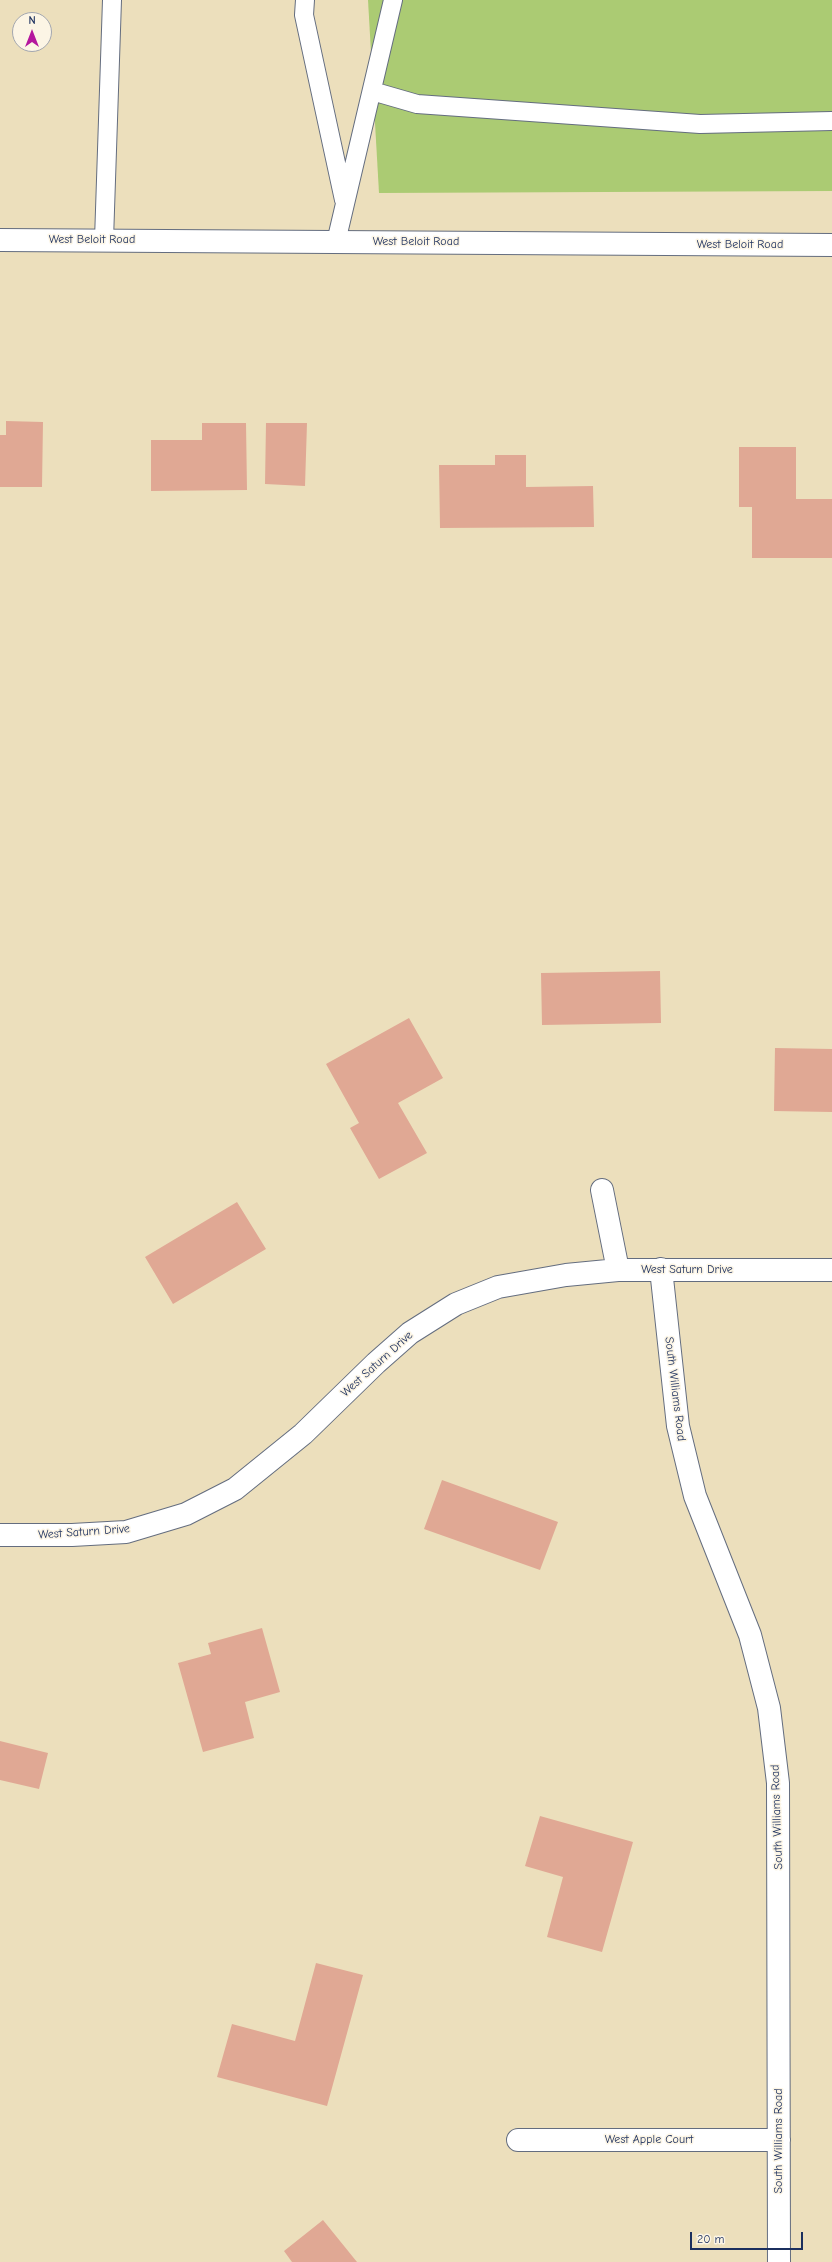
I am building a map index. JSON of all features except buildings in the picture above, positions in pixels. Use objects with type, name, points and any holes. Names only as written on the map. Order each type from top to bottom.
[{"type":"street","name":"West Beloit Road","points":[[0,240],[832,245]]},
{"type":"street","points":[[602,1190],[618,1270]]},
{"type":"street","name":"South Williams Road","points":[[661,1269],[678,1426],[695,1496],[750,1635],[769,1708],[778,1783],[779,2262]]},
{"type":"street","name":"West Saturn Drive","points":[[0,1536],[72,1536],[126,1532],[186,1514],[234,1489],[304,1434],[376,1363],[410,1333],[456,1304],[498,1287],[566,1275],[618,1270],[832,1270]]},
{"type":"street","name":"West Apple Court","points":[[518,2140],[779,2140]]},
{"type":"lane","points":[[104,240],[112,0]]},
{"type":"lane","points":[[305,0],[304,15],[345,205]]},
{"type":"lane","points":[[336,242],[393,0]]},
{"type":"lane","points":[[372,91],[417,104],[700,124],[832,121]]},
{"type":"green space","points":[[368,0],[832,0],[832,191],[379,193]]}]
